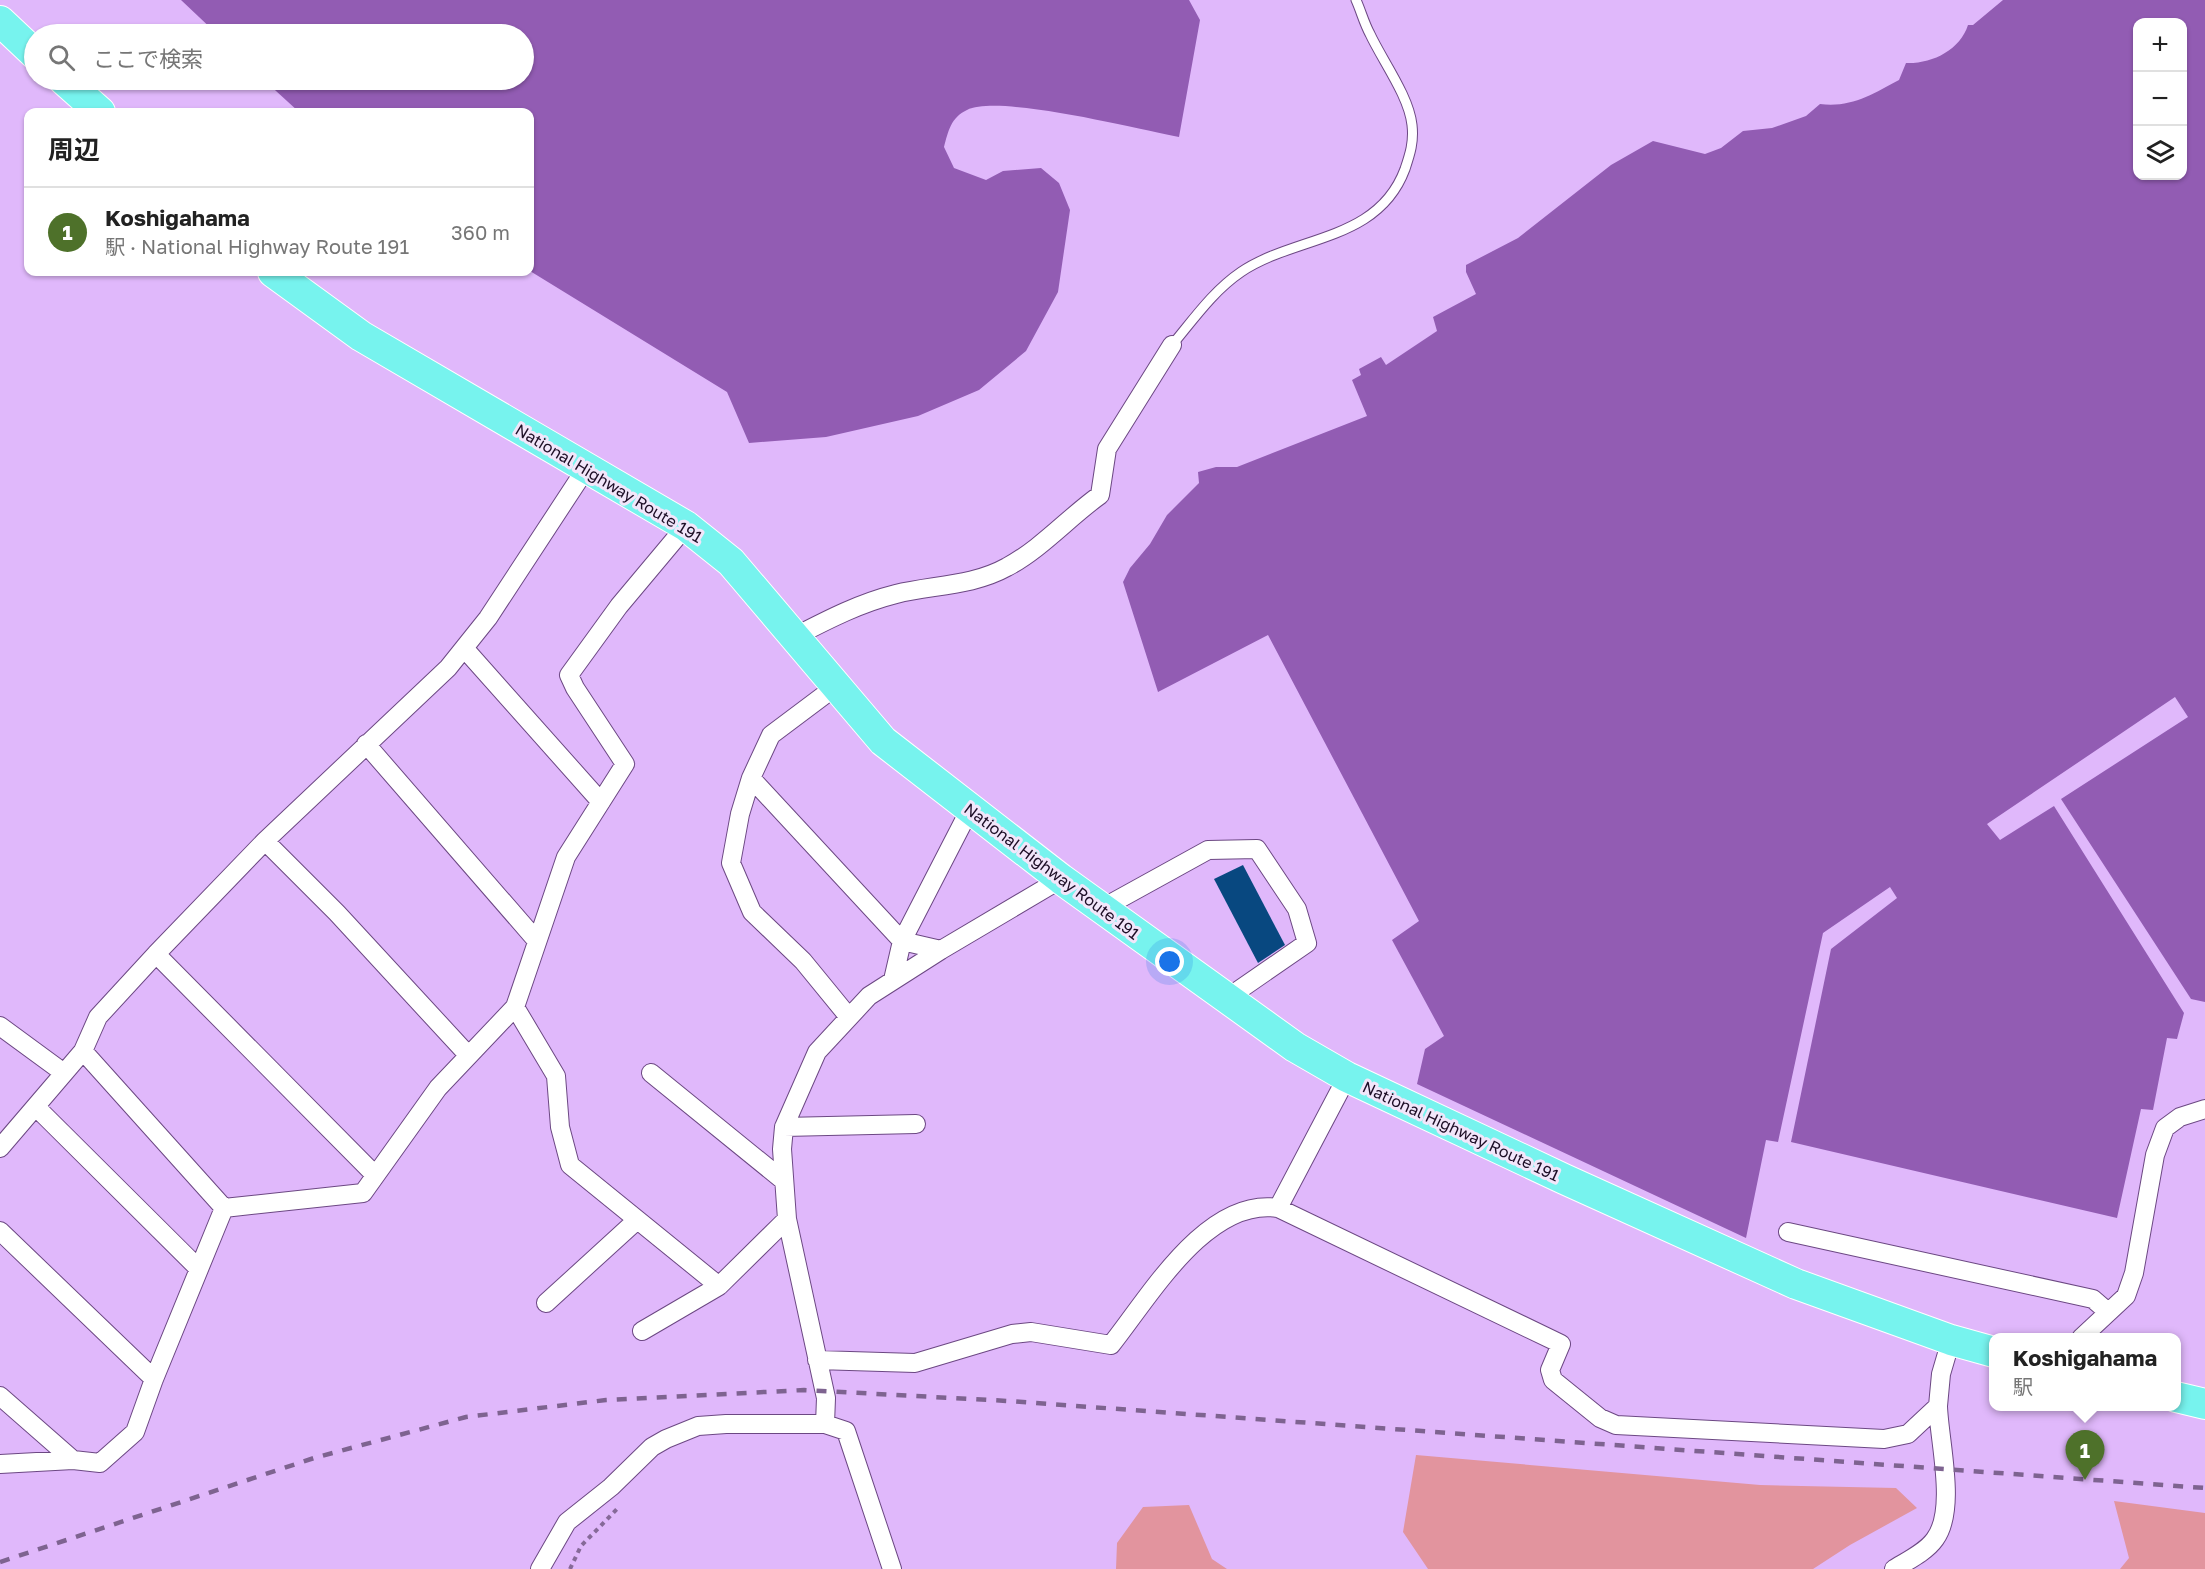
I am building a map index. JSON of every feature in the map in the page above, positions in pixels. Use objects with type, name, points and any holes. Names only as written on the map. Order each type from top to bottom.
[{"type":"highway","points":[[0,21],[24,44]]},
{"type":"highway","points":[[75,90],[96,108]]},
{"type":"highway","name":"National Highway Route 191","points":[[278,276],[361,336],[686,526],[731,562],[883,741],[1101,909],[1295,1047],[1347,1077],[1796,1284],[1951,1340],[1989,1351]]},
{"type":"highway","points":[[2181,1398],[2205,1404]]},
{"type":"street","points":[[796,636],[858,604],[980,579],[1007,567],[1035,547],[1100,495],[1107,450],[1172,345]]},
{"type":"street","points":[[0,1148],[82,1051],[98,1017],[156,954],[265,841],[448,668],[488,618],[587,467]]},
{"type":"street","points":[[224,1208],[363,1193],[438,1088],[515,1007],[566,857],[625,764],[575,688],[569,675],[619,606],[686,526]]},
{"type":"street","points":[[464,648],[601,802]]},
{"type":"street","points":[[835,687],[771,735],[751,778],[731,863],[752,912],[803,961],[848,1016]]},
{"type":"street","points":[[366,744],[537,941]]},
{"type":"street","points":[[751,778],[902,940],[941,950]]},
{"type":"street","points":[[893,980],[902,940],[970,809]]},
{"type":"street","points":[[265,841],[337,913],[468,1055]]},
{"type":"street","points":[[1101,909],[1208,850],[1257,849],[1297,909],[1307,944],[1226,999]]},
{"type":"street","points":[[825,1424],[826,1398],[787,1219],[784,1127],[817,1052],[869,996],[941,950],[1061,879]]},
{"type":"street","points":[[156,954],[375,1175]]},
{"type":"street","points":[[515,1007],[556,1076],[560,1126],[570,1165],[719,1286]]},
{"type":"street","points":[[0,1026],[64,1073]]},
{"type":"street","points":[[82,1051],[224,1208]]},
{"type":"street","points":[[651,1073],[784,1181]]},
{"type":"street","points":[[1278,1208],[1347,1077]]},
{"type":"street","points":[[36,1107],[199,1269]]},
{"type":"street","points":[[2085,1333],[2126,1296],[2131,1281],[2155,1155],[2165,1128],[2180,1117],[2205,1109]]},
{"type":"street","points":[[784,1127],[916,1124]]},
{"type":"street","points":[[817,1360],[915,1363],[1012,1334],[1031,1332],[1111,1345],[1188,1248],[1217,1222],[1243,1210],[1261,1206],[1278,1208],[1561,1344],[1550,1370],[1553,1380],[1600,1418],[1616,1425],[1884,1439],[1908,1434],[1938,1406]]},
{"type":"street","points":[[0,1464],[73,1460],[100,1463],[135,1432],[154,1379],[224,1208]]},
{"type":"street","points":[[642,1331],[719,1286],[787,1219]]},
{"type":"street","points":[[546,1303],[637,1220]]},
{"type":"street","points":[[0,1231],[154,1379]]},
{"type":"street","points":[[1788,1232],[2093,1299],[2108,1312]]},
{"type":"street","points":[[1894,1569],[1922,1551],[1935,1539],[1942,1523],[1946,1489],[1944,1445],[1938,1406],[1941,1374],[1951,1340]]},
{"type":"street","points":[[0,1396],[73,1460]]},
{"type":"street","points":[[540,1569],[567,1522],[610,1487],[652,1447],[666,1439],[707,1425],[825,1424],[846,1431],[892,1569]]},
{"type":"lane","points":[[1172,345],[1210,299],[1240,273],[1272,255],[1344,232],[1384,206],[1402,178],[1413,147],[1412,122],[1399,90],[1369,33],[1356,0]]},
{"type":"shaded area","points":[[181,0],[1189,0],[1200,20],[1179,137],[1070,114],[1008,106],[984,106],[967,110],[951,125],[944,147],[954,168],[986,180],[1003,171],[1041,168],[1059,183],[1070,210],[1058,292],[1026,351],[979,390],[918,416],[826,437],[749,443],[727,392],[534,273],[534,108],[295,108],[275,90],[534,90],[534,24],[206,24]]},
{"type":"shaded area","points":[[2003,0],[2205,0],[2205,1002],[2191,999],[2061,799],[2188,717],[2175,697],[1987,824],[2000,840],[2054,806],[2184,1013],[2177,1039],[2167,1038],[2153,1110],[2141,1109],[2117,1218],[1791,1142],[1831,949],[1897,898],[1890,887],[1823,933],[1778,1142],[1766,1140],[1746,1238],[1417,1084],[1425,1049],[1444,1036],[1392,940],[1419,921],[1268,635],[1158,692],[1123,582],[1130,568],[1150,544],[1167,515],[1199,483],[1198,472],[1216,467],[1237,467],[1367,416],[1352,380],[1361,375],[1359,369],[1381,357],[1386,365],[1437,331],[1433,317],[1476,294],[1466,272],[1466,265],[1518,238],[1611,165],[1653,141],[1705,154],[1721,148],[1743,131],[1772,128],[1806,116],[1820,104],[1842,104],[1861,99],[1899,80],[1906,63],[1926,61],[1944,54],[1959,42],[1968,25],[1973,25]]},
{"type":"shaded area","points":[[1416,1455],[1760,1485],[1896,1488],[1917,1508],[1850,1545],[1813,1569],[1428,1569],[1403,1532]]},
{"type":"shaded area","points":[[2114,1501],[2205,1513],[2205,1569],[2120,1569],[2129,1558]]},
{"type":"shaded area","points":[[1189,1505],[1212,1559],[1227,1569],[1116,1569],[1117,1543],[1143,1507]]},
{"type":"building","points":[[1243,865],[1285,945],[1258,963],[1214,879]]},
{"type":"railway","points":[[0,1562],[314,1458],[466,1417],[606,1400],[804,1390],[1008,1401],[2205,1488]]},
{"type":"place","name":"Koshigahama","points":[[2085,1480]]}]
